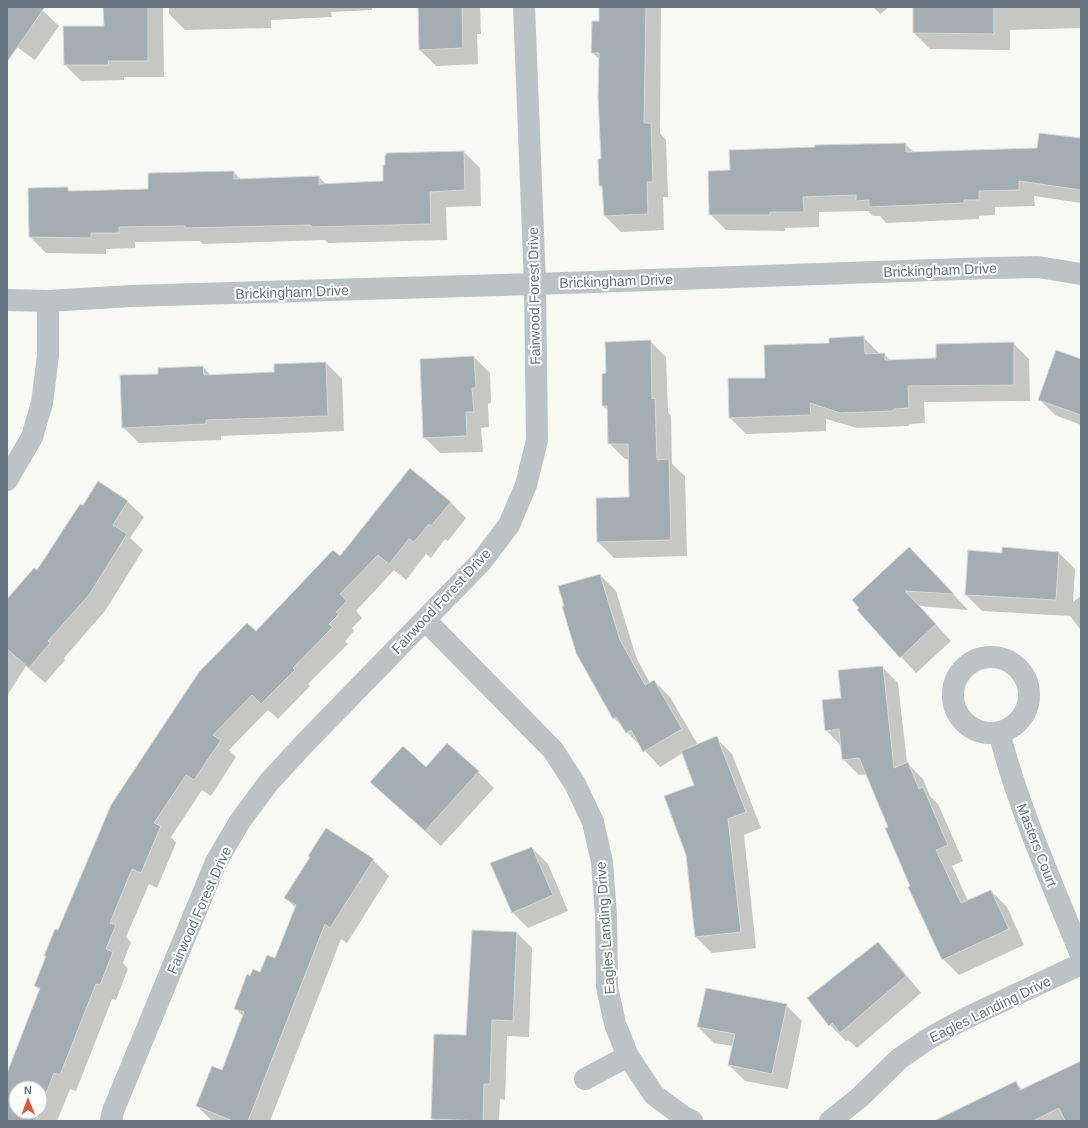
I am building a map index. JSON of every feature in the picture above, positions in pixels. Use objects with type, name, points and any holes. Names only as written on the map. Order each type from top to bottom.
[{"type":"street","name":"Fairwood Forest Drive","points":[[110,1121],[216,862],[240,821],[269,782],[304,744],[481,562],[509,525],[526,485],[537,440],[535,284],[524,7]]},
{"type":"street","name":"Brickingham Drive","points":[[7,300],[48,301],[131,296],[990,268],[1038,267],[1081,274]]},
{"type":"street","points":[[7,480],[32,437],[42,403],[48,356],[48,301]]},
{"type":"street","name":"Eagles Landing Drive","points":[[426,620],[553,750],[575,784],[593,822],[602,862],[606,915],[607,987],[615,1024],[628,1056],[654,1095],[684,1117],[692,1121]]},
{"type":"street","name":"Masters Court","points":[[999,732],[1008,769],[1025,817],[1081,955]]},
{"type":"street","name":"Eagles Landing Drive","points":[[830,1121],[859,1098],[899,1059],[928,1039],[964,1019],[1081,964]]},
{"type":"street","points":[[585,1079],[628,1056]]},
{"type":"building","points":[[7,7],[45,7],[7,62]]},
{"type":"building","points":[[103,7],[148,7],[148,61],[108,61],[109,65],[64,65],[63,26],[104,26]]},
{"type":"building","points":[[418,7],[462,7],[463,48],[419,50]]},
{"type":"building","points":[[599,7],[646,7],[644,123],[651,123],[653,182],[647,182],[648,214],[604,216],[602,186],[599,186],[598,159],[601,159],[598,98],[599,53],[591,53],[592,21],[599,21]]},
{"type":"building","points":[[913,7],[994,7],[994,34],[913,33]]},
{"type":"building","points":[[1039,133],[1081,138],[1081,190],[1019,181],[1019,190],[979,191],[979,200],[964,200],[964,203],[869,207],[869,200],[856,201],[856,195],[803,197],[804,212],[770,212],[770,215],[709,215],[708,171],[730,170],[729,150],[815,147],[814,145],[906,143],[906,152],[1037,148]]},
{"type":"building","points":[[464,151],[465,190],[430,192],[431,224],[311,227],[311,225],[186,228],[185,226],[119,227],[119,233],[91,233],[91,238],[29,237],[28,188],[68,187],[68,191],[148,189],[148,173],[234,171],[234,179],[319,176],[319,184],[383,181],[383,165],[385,165],[386,153]]},
{"type":"building","points":[[864,336],[865,354],[885,353],[885,360],[936,358],[936,344],[1014,342],[1014,385],[908,386],[909,408],[894,409],[892,411],[840,413],[810,403],[811,415],[729,418],[728,378],[765,378],[764,345],[829,343],[829,338]]},
{"type":"building","points":[[651,340],[652,399],[655,398],[657,460],[669,459],[671,540],[597,542],[596,498],[629,497],[628,444],[608,444],[607,406],[602,406],[602,374],[606,373],[605,342]]},
{"type":"building","points":[[1056,350],[1081,359],[1081,415],[1038,400]]},
{"type":"building","points":[[474,356],[476,388],[472,388],[474,412],[466,412],[467,436],[423,438],[420,359]]},
{"type":"building","points":[[326,362],[328,416],[206,420],[206,424],[122,428],[120,375],[158,374],[158,368],[203,366],[204,375],[274,372],[274,364]]},
{"type":"building","points":[[410,468],[451,502],[431,526],[429,524],[414,542],[409,539],[389,564],[378,555],[340,594],[347,601],[336,612],[339,614],[329,624],[333,627],[293,668],[295,670],[261,704],[252,695],[213,735],[221,740],[194,780],[186,775],[154,823],[161,826],[141,873],[132,869],[110,923],[116,925],[106,949],[113,952],[100,985],[96,984],[60,1075],[54,1073],[48,1088],[48,1080],[8,1080],[8,1120],[35,1120],[7,1121],[7,1073],[40,988],[34,986],[55,929],[58,930],[111,805],[199,672],[247,623],[256,631],[333,550],[340,556]]},
{"type":"building","points":[[98,481],[128,501],[113,525],[127,534],[89,595],[48,641],[50,643],[29,668],[7,649],[7,599],[34,568],[37,570],[80,504],[83,505]]},
{"type":"building","points":[[909,547],[954,594],[905,591],[936,624],[900,658],[857,610],[859,608],[852,600]]},
{"type":"building","points":[[1002,547],[1059,552],[1056,600],[965,595],[968,550],[1002,553]]},
{"type":"building","points":[[600,574],[620,640],[645,685],[654,680],[682,729],[643,752],[631,730],[626,733],[616,717],[613,719],[576,653],[562,606],[564,606],[558,586]]},
{"type":"building","points":[[883,666],[894,768],[908,762],[919,789],[923,787],[948,845],[936,850],[961,903],[991,890],[1009,929],[942,960],[908,887],[910,886],[885,828],[888,827],[859,758],[842,760],[839,729],[825,731],[822,700],[841,698],[838,670]]},
{"type":"building","points":[[717,736],[746,812],[728,819],[741,932],[695,937],[686,855],[664,796],[694,785],[681,751]]},
{"type":"building","points":[[447,743],[479,771],[425,831],[370,782],[403,746],[426,767]]},
{"type":"building","points":[[326,828],[374,859],[330,928],[325,924],[248,1121],[233,1121],[196,1106],[212,1066],[222,1070],[244,1012],[234,1009],[247,974],[250,976],[253,969],[260,972],[267,955],[275,958],[296,905],[284,898],[310,857],[308,856]]},
{"type":"building","points":[[532,847],[553,895],[512,913],[490,863]]},
{"type":"building","points":[[472,930],[517,932],[513,1021],[492,1020],[490,1084],[484,1084],[483,1121],[431,1119],[434,1034],[466,1035]]},
{"type":"building","points":[[878,942],[906,976],[840,1033],[832,1023],[829,1026],[807,998]]},
{"type":"building","points":[[706,988],[787,1004],[772,1074],[728,1065],[735,1034],[697,1027]]},
{"type":"building","points":[[1081,1061],[1081,1121],[1065,1121],[1059,1108],[1033,1121],[934,1121],[1016,1081],[1020,1090]]}]
